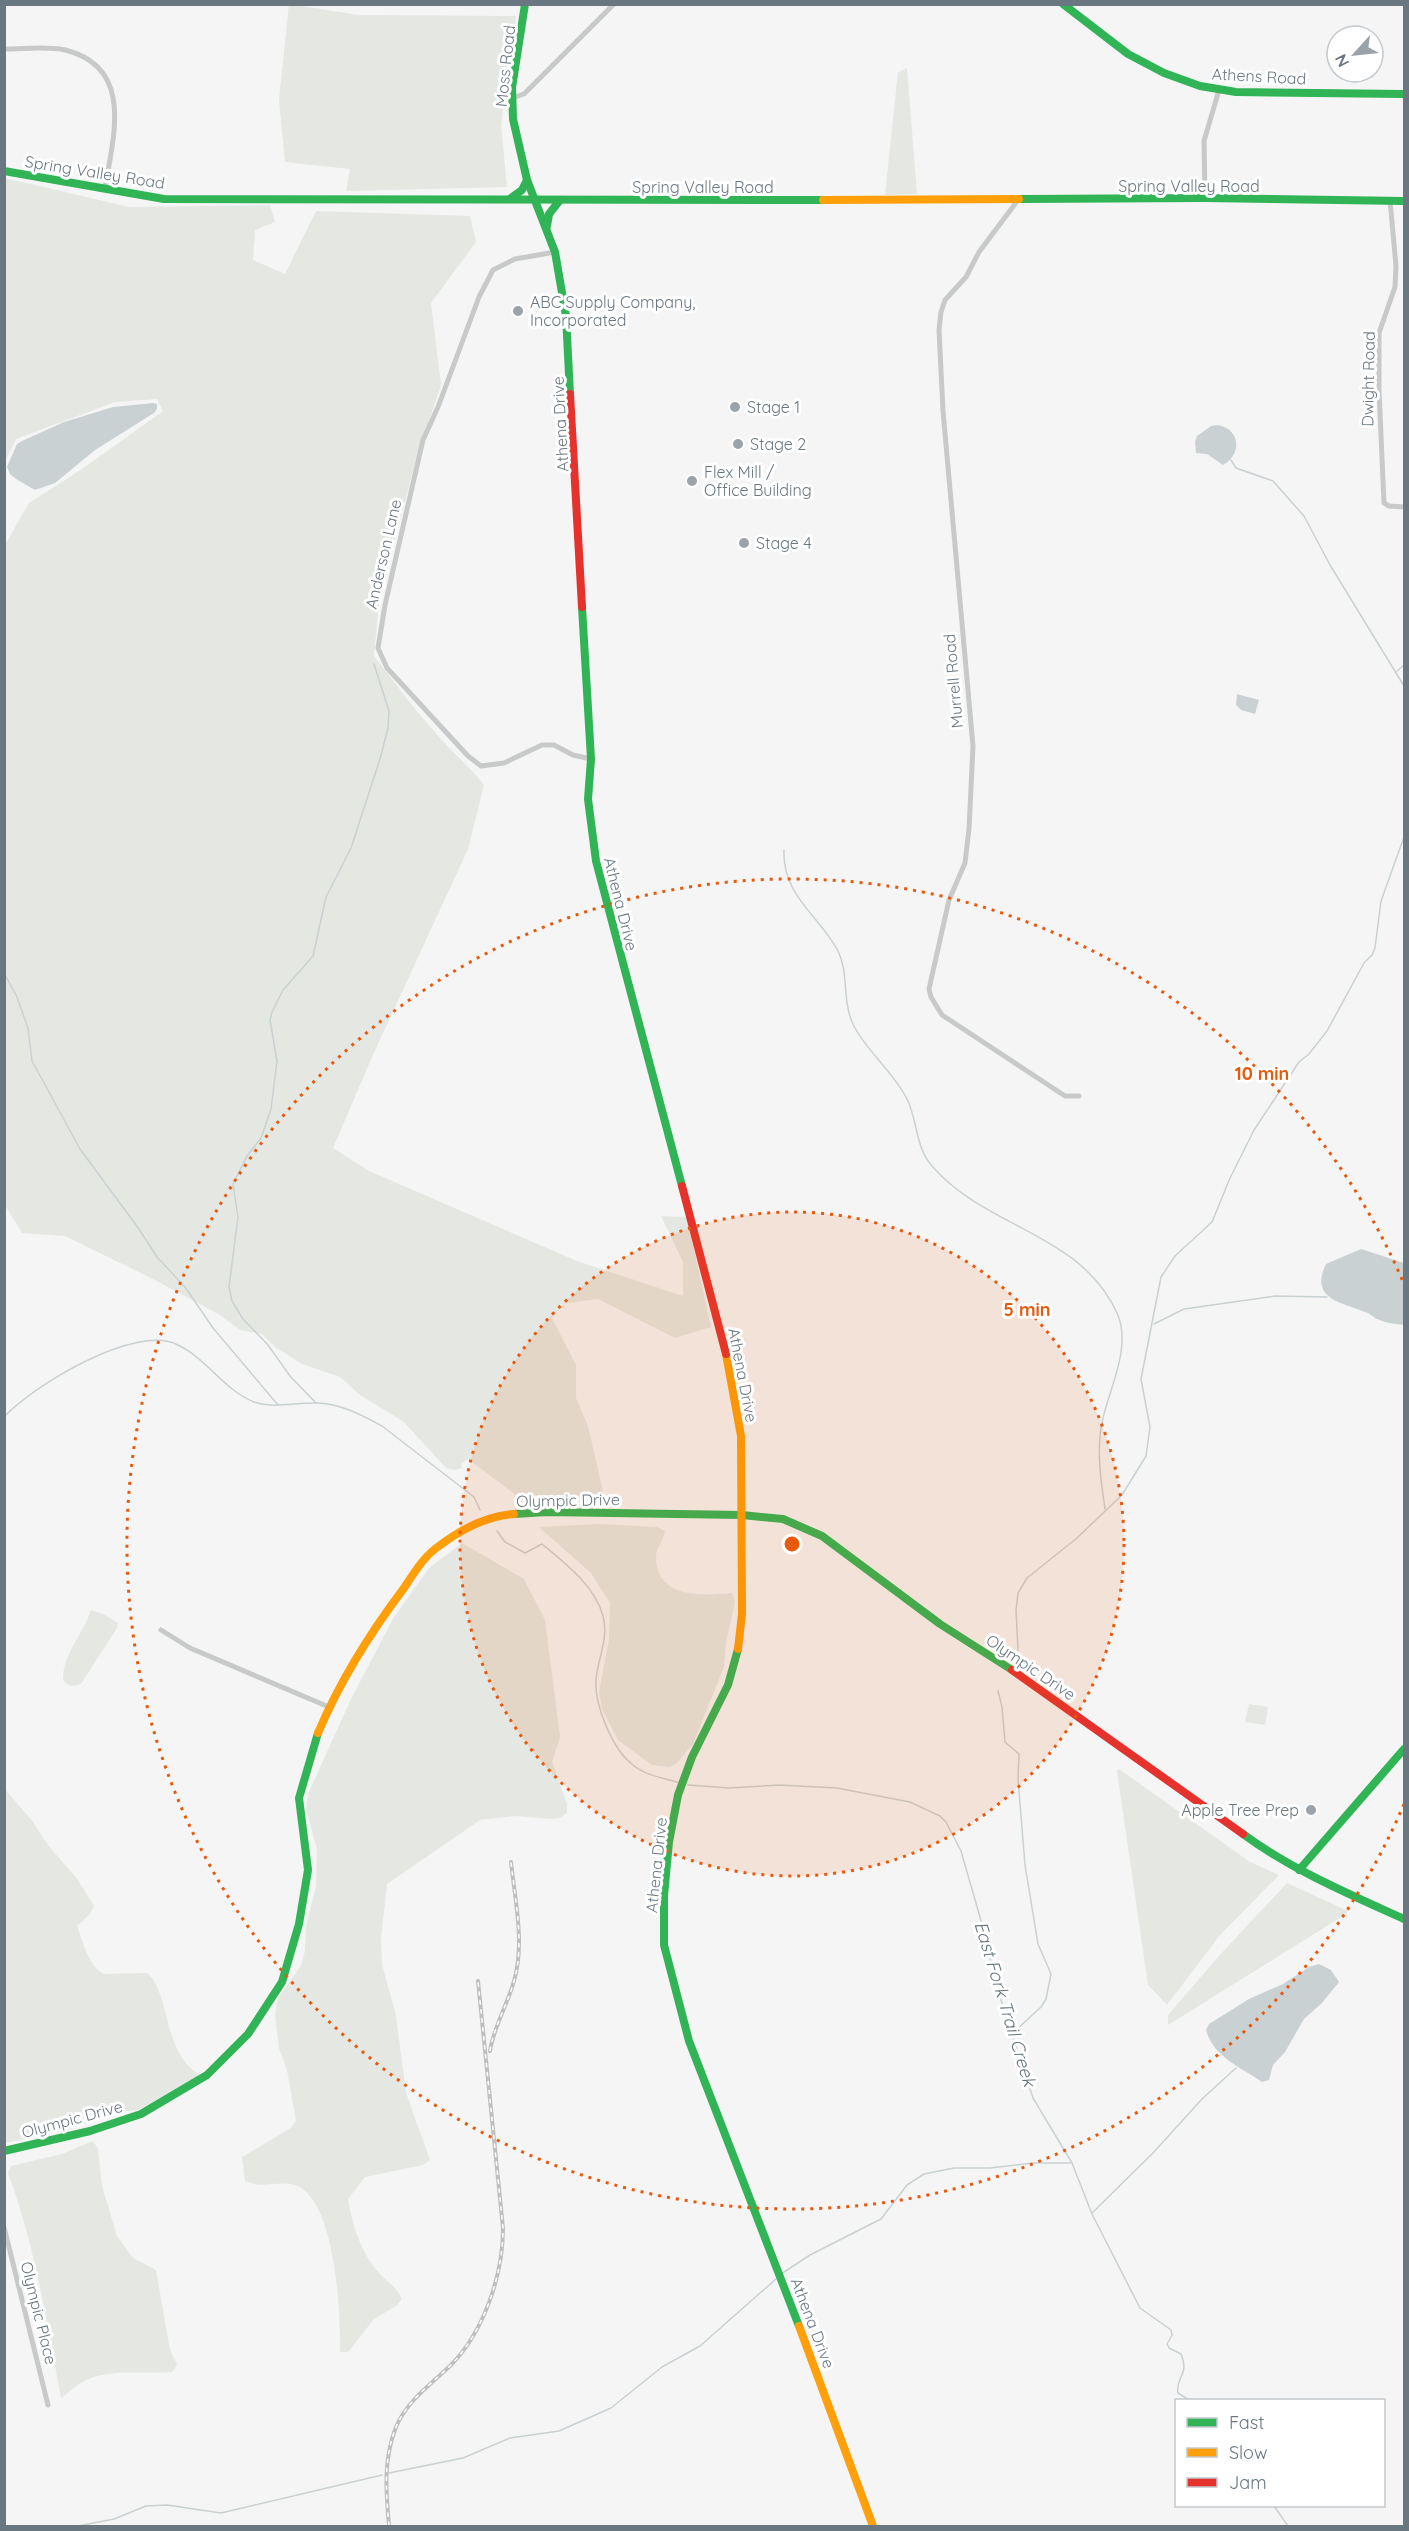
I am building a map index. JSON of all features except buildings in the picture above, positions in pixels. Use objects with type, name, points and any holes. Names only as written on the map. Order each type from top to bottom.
[{"type":"street","name":"Moss Road","points":[[525,4],[512,98],[513,119],[527,180],[535,199]]},
{"type":"street","points":[[512,98],[524,94],[614,4]]},
{"type":"street","name":"Athens Road","points":[[1063,4],[1112,43],[1147,65],[1181,80],[1219,90],[1404,93]]},
{"type":"street","points":[[4,49],[63,50],[83,56],[112,86],[116,106],[105,188]]},
{"type":"street","points":[[1205,198],[1204,141],[1219,90]]},
{"type":"street","name":"Spring Valley Road","points":[[4,171],[164,199],[663,201],[1205,198],[1404,201]]},
{"type":"street","points":[[509,199],[522,190],[527,180]]},
{"type":"street","name":"Athena Drive","points":[[535,199],[555,252],[561,280],[570,367],[591,759],[588,799],[596,861],[732,1373],[741,1436],[742,1614],[738,1652],[728,1685],[692,1757],[678,1795],[669,1842],[664,1896],[664,1945],[690,2041],[873,2526]]},
{"type":"street","points":[[546,230],[549,214],[560,200]]},
{"type":"street","name":"Murrell Road","points":[[1018,200],[979,252],[966,277],[945,300],[941,312],[939,330],[943,411],[973,746],[965,863],[949,900],[929,989],[942,1015],[1065,1096],[1079,1096]]},
{"type":"street","name":"Dwight Road","points":[[1390,200],[1396,266],[1395,287],[1379,333],[1384,502],[1389,506],[1404,507]]},
{"type":"street","name":"Anderson Lane","points":[[555,252],[515,259],[493,270],[479,297],[438,407],[423,440],[395,554],[378,648],[387,668],[468,756],[481,766],[504,763],[542,745],[554,745],[573,755],[591,759]]},
{"type":"street","name":"Olympic Drive","points":[[4,2151],[90,2131],[141,2114],[207,2075],[239,2044],[261,2017],[282,1982],[306,1891],[307,1851],[299,1798],[317,1735],[329,1707],[371,1632],[409,1577],[438,1546],[470,1527],[500,1515],[547,1512],[742,1515],[783,1520],[822,1536],[940,1624],[1036,1685],[1241,1834],[1299,1870],[1404,1918]]},
{"type":"street","points":[[161,1630],[190,1648],[329,1707]]},
{"type":"street","points":[[1299,1870],[1404,1749]]},
{"type":"street","name":"Olympic Place","points":[[4,2227],[48,2405]]},
{"type":"shaded area","points":[[289,4],[358,15],[516,16],[501,125],[507,187],[346,191],[350,169],[285,162],[279,100]]},
{"type":"shaded area","points":[[907,68],[917,194],[885,195],[898,72]]},
{"type":"shaded area","points":[[5,178],[129,207],[270,205],[275,222],[255,230],[253,260],[285,274],[316,211],[470,216],[476,242],[431,303],[441,385],[416,459],[379,602],[374,656],[425,721],[484,785],[468,849],[372,1057],[333,1148],[369,1171],[577,1261],[683,1296],[683,1262],[661,1216],[687,1217],[711,1327],[675,1338],[598,1299],[561,1304],[552,1318],[576,1365],[576,1398],[588,1426],[604,1496],[516,1495],[468,1459],[461,1464],[462,1468],[455,1470],[446,1468],[404,1422],[360,1395],[340,1377],[302,1364],[275,1347],[262,1334],[240,1330],[220,1315],[155,1280],[65,1236],[22,1233],[5,1205],[5,545],[29,503],[82,469],[163,411],[157,399],[115,402],[16,439],[5,461]]},
{"type":"shaded area","points":[[157,404],[154,413],[95,450],[55,483],[35,490],[10,474],[7,467],[17,444],[22,441],[64,422],[113,407]]},
{"type":"shaded area","points":[[1217,425],[1230,431],[1236,442],[1234,455],[1223,465],[1207,454],[1196,453],[1197,436],[1211,426]]},
{"type":"shaded area","points":[[1237,694],[1259,700],[1255,714],[1241,710],[1236,705]]},
{"type":"shaded area","points":[[1361,1249],[1404,1263],[1404,1325],[1380,1320],[1338,1302],[1325,1292],[1322,1276],[1326,1264]]},
{"type":"shaded area","points":[[599,1524],[657,1527],[665,1531],[656,1556],[658,1570],[664,1581],[672,1588],[683,1592],[732,1593],[735,1602],[726,1642],[724,1667],[693,1744],[676,1764],[669,1767],[652,1765],[618,1740],[602,1709],[599,1692],[609,1639],[610,1603],[591,1573],[539,1527]]},
{"type":"shaded area","points":[[462,1543],[524,1579],[545,1620],[560,1737],[552,1762],[567,1804],[567,1813],[560,1818],[551,1819],[515,1816],[480,1820],[387,1884],[381,1938],[382,1964],[396,2016],[406,2093],[430,2160],[423,2165],[365,2177],[348,2199],[355,2229],[363,2249],[402,2299],[396,2306],[374,2319],[348,2352],[340,2352],[339,2313],[333,2260],[328,2234],[319,2212],[309,2194],[295,2185],[257,2184],[245,2181],[242,2157],[291,2128],[296,2121],[287,2070],[279,2048],[275,2014],[278,1998],[301,1966],[305,1951],[306,1926],[316,1886],[317,1849],[306,1809],[308,1794],[351,1699],[394,1617],[429,1568]]},
{"type":"shaded area","points":[[91,1610],[118,1623],[117,1628],[81,1684],[71,1686],[63,1680],[66,1661]]},
{"type":"shaded area","points":[[1249,1704],[1268,1707],[1265,1725],[1245,1722]]},
{"type":"shaded area","points":[[1119,1769],[1250,1862],[1279,1875],[1220,1935],[1167,2005],[1148,1985],[1117,1771]]},
{"type":"shaded area","points":[[4,1788],[78,1880],[94,1906],[90,1914],[77,1926],[94,1965],[104,1974],[147,1973],[153,1979],[159,1991],[174,2042],[188,2065],[198,2074],[198,2078],[138,2110],[116,2112],[64,2131],[5,2143]]},
{"type":"shaded area","points":[[1287,1883],[1348,1911],[1168,2025],[1168,2015]]},
{"type":"shaded area","points":[[1319,1964],[1331,1970],[1339,1982],[1322,2003],[1304,2019],[1285,2052],[1273,2065],[1269,2080],[1262,2082],[1229,2061],[1215,2048],[1206,2030],[1209,2024],[1249,1999]]},
{"type":"shaded area","points":[[93,2141],[98,2149],[102,2186],[117,2236],[133,2258],[156,2270],[170,2350],[177,2365],[172,2372],[101,2375],[79,2384],[61,2398],[33,2256],[8,2173],[11,2166],[62,2154]]},
{"type":"waterway","points":[[1231,460],[1236,468],[1273,481],[1304,516],[1330,565],[1404,686]]},
{"type":"waterway","points":[[316,1403],[290,1376],[268,1345],[243,1319],[232,1301],[229,1287],[238,1217],[233,1184],[247,1156],[261,1138],[271,1109],[277,1061],[270,1020],[272,1012],[283,990],[313,956],[326,897],[351,848],[380,759],[388,728],[389,711],[374,664]]},
{"type":"waterway","points":[[1397,671],[1404,665]]},
{"type":"waterway","points":[[1018,1650],[1016,1610],[1018,1593],[1027,1578],[1077,1538],[1122,1495],[1146,1456],[1150,1427],[1141,1379],[1161,1277],[1175,1256],[1212,1222],[1230,1178],[1254,1130],[1299,1062],[1309,1054],[1327,1031],[1364,963],[1372,955],[1375,948],[1381,901],[1404,837]]},
{"type":"waterway","points":[[784,850],[785,866],[795,893],[838,951],[845,977],[847,1004],[852,1022],[864,1042],[907,1099],[926,1159],[954,1187],[978,1204],[1031,1233],[1080,1265],[1101,1286],[1117,1313],[1121,1327],[1121,1355],[1104,1413],[1099,1447],[1105,1509]]},
{"type":"waterway","points":[[4,973],[17,997],[28,1028],[32,1061],[80,1149],[157,1257],[185,1287],[213,1328],[278,1405]]},
{"type":"waterway","points":[[1154,1324],[1184,1309],[1275,1296],[1327,1297]]},
{"type":"waterway","name":"East Fork Trail Creek","points":[[4,1417],[38,1389],[86,1361],[137,1342],[160,1340],[178,1345],[188,1351],[243,1397],[254,1402],[269,1405],[310,1403],[335,1405],[382,1426],[474,1497],[480,1510]]},
{"type":"waterway","name":"East Fork Trail Creek","points":[[497,1531],[505,1542],[525,1553],[542,1544],[586,1585],[599,1605],[605,1624],[596,1689],[606,1725],[625,1758],[638,1769],[680,1783]]},
{"type":"waterway","points":[[998,1691],[1005,1742],[1019,1754],[1018,1779],[1025,1865],[1038,1944],[1051,1974],[1046,1999],[1041,2007],[1013,2033]]},
{"type":"waterway","name":"East Fork Trail Creek","points":[[688,1785],[729,1788],[779,1785],[837,1788],[910,1802],[940,1816],[946,1822],[961,1851],[984,1931],[997,1988],[1033,2098],[1072,2163],[1092,2214],[1140,2308],[1171,2330],[1172,2335],[1167,2344],[1169,2348],[1181,2354],[1184,2367],[1178,2383],[1178,2393],[1187,2399]]},
{"type":"waterway","points":[[1092,2213],[1153,2153],[1202,2099],[1236,2068]]},
{"type":"waterway","points":[[781,2274],[810,2255],[881,2219],[907,2185],[924,2174],[954,2168],[1071,2163]]},
{"type":"waterway","points":[[389,2473],[463,2458],[510,2438],[559,2431],[611,2408],[662,2367],[700,2346],[776,2279]]},
{"type":"waterway","points":[[78,2526],[114,2519],[146,2506],[167,2505],[221,2513],[382,2475]]},
{"type":"waterway","name":"East Fork Trail Creek","points":[[1275,2507],[1288,2526]]},
{"type":"railway","points":[[490,2051],[494,2033],[514,1981],[519,1952],[511,1862]]},
{"type":"railway","points":[[389,2526],[387,2464],[396,2427],[406,2409],[450,2366],[473,2337],[489,2302],[500,2265],[503,2228],[478,1981]]},
{"type":"traffic: fast","points":[[525,4],[512,88],[513,119],[527,180],[555,252],[566,316],[570,394]]},
{"type":"traffic: fast","points":[[1063,4],[1128,54],[1164,73],[1200,86],[1236,92],[1404,94]]},
{"type":"traffic: fast","points":[[4,171],[164,199],[823,200]]},
{"type":"traffic: fast","points":[[511,198],[522,190],[527,180]]},
{"type":"traffic: fast","points":[[1019,199],[1205,198],[1404,201]]},
{"type":"traffic: fast","points":[[547,226],[549,214],[560,200]]},
{"type":"traffic: fast","points":[[582,607],[591,759],[588,799],[596,861],[682,1186]]},
{"type":"traffic: fast","points":[[514,1514],[547,1512],[742,1515],[783,1519],[822,1536],[940,1624],[1012,1670]]},
{"type":"traffic: fast","points":[[738,1649],[728,1685],[692,1757],[678,1795],[669,1842],[664,1896],[664,1945],[689,2041],[799,2326]]},
{"type":"traffic: fast","points":[[4,2151],[90,2131],[141,2114],[207,2075],[248,2034],[282,1982],[299,1924],[308,1870],[299,1798],[318,1733]]},
{"type":"traffic: fast","points":[[1299,1870],[1404,1749]]},
{"type":"traffic: fast","points":[[1243,1834],[1301,1870],[1404,1919]]},
{"type":"traffic: slow","points":[[823,200],[1019,199]]},
{"type":"traffic: slow","points":[[726,1354],[741,1436],[742,1614],[738,1649]]},
{"type":"traffic: slow","points":[[318,1733],[356,1658],[424,1560],[439,1546],[465,1529],[484,1521],[514,1514]]},
{"type":"traffic: slow","points":[[799,2326],[873,2526]]},
{"type":"traffic: jam","points":[[570,394],[582,607]]},
{"type":"traffic: jam","points":[[682,1186],[726,1354]]},
{"type":"traffic: jam","points":[[1012,1670],[1243,1834]]},
{"type":"place","name":"ABC Supply Company, Incorporated","points":[[518,311]]},
{"type":"place","name":"Stage 1","points":[[735,407]]},
{"type":"place","name":"Stage 2","points":[[738,444]]},
{"type":"place","name":"Flex Mill / Office Building","points":[[692,481]]},
{"type":"place","name":"Stage 4","points":[[744,543]]},
{"type":"place","name":"Apple Tree Prep","points":[[1311,1810]]}]
